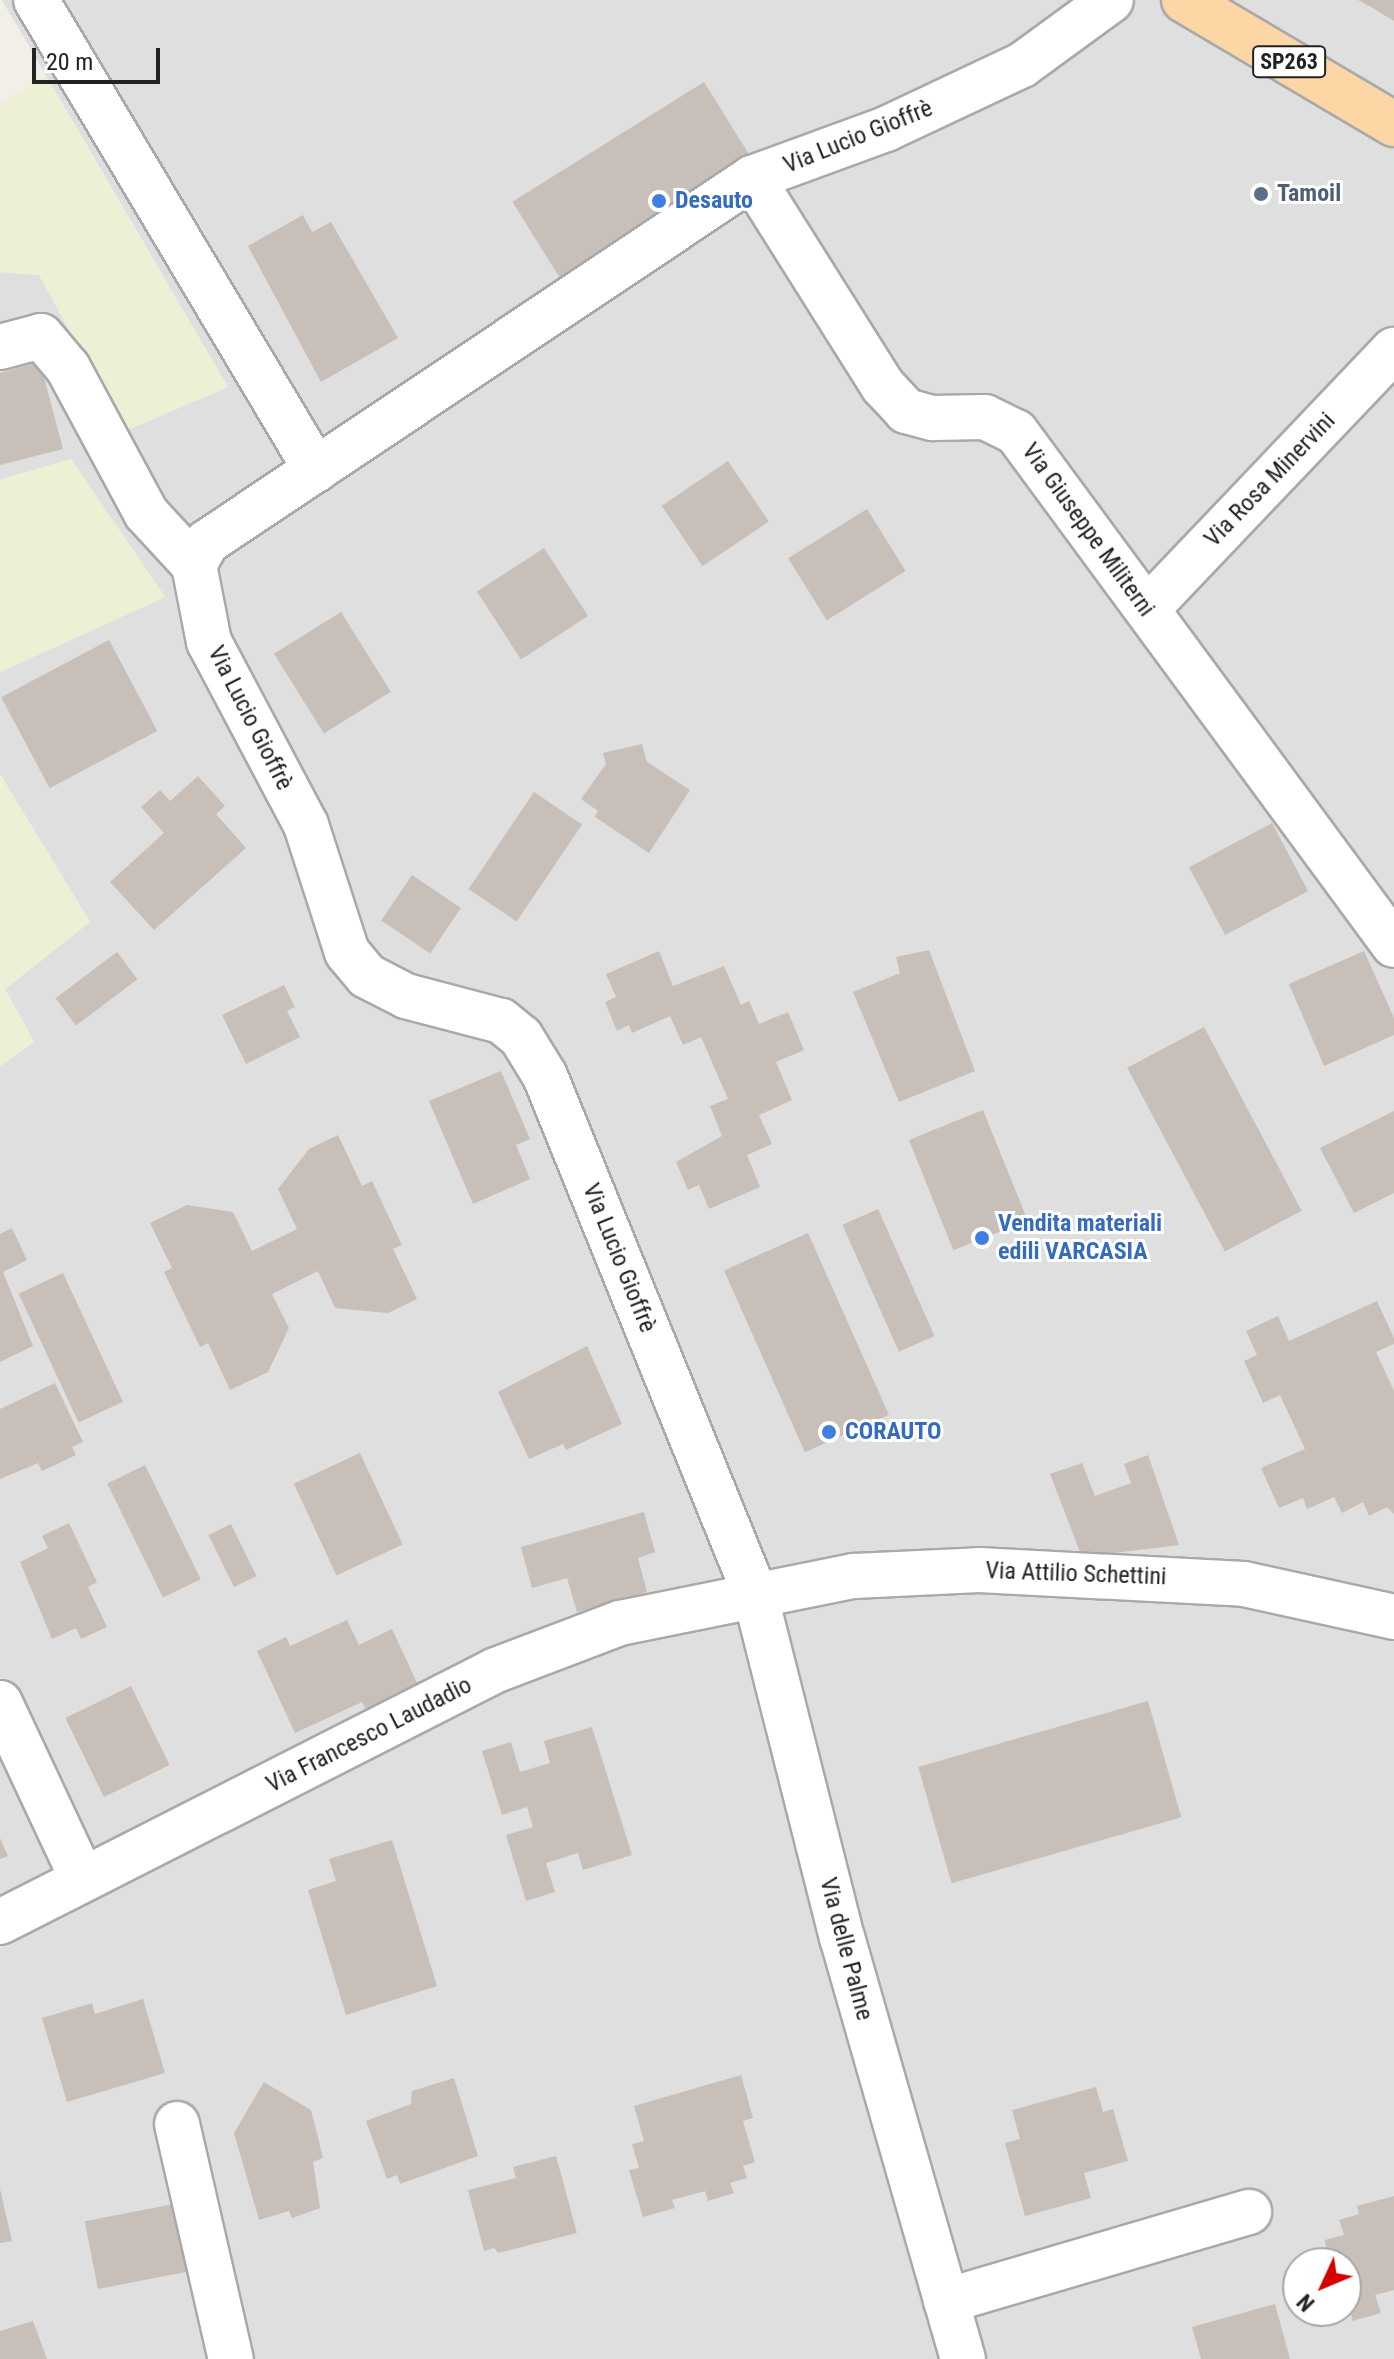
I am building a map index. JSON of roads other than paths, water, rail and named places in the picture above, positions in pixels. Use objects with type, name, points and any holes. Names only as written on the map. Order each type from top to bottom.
[{"type":"main road","name":"SP263","points":[[1184,0],[1394,124]]},
{"type":"street","points":[[36,0],[316,470]]},
{"type":"street","name":"Via Lucio Gioffrè","points":[[755,1594],[545,1076],[521,1037],[501,1021],[406,996],[367,976],[347,952],[306,825],[209,642],[194,565],[207,542],[752,178],[886,129],[1022,65],[1111,0]]},
{"type":"street","name":"Via Giuseppe Militerni","points":[[752,178],[883,386],[906,411],[933,418],[985,417],[1016,432],[1147,609],[1386,918]]},
{"type":"street","points":[[0,347],[41,336],[68,368],[146,513],[194,565]]},
{"type":"street","name":"Via Rosa Minervini","points":[[1147,609],[1394,350]]},
{"type":"street","name":"Via Attilio Schettini","points":[[755,1594],[854,1576],[979,1570],[1244,1584],[1394,1617]]},
{"type":"street","name":"Via Francesco Laudadio","points":[[0,1922],[552,1645],[620,1623],[755,1594]]},
{"type":"street","name":"Via delle Palme","points":[[755,1594],[842,1938],[963,2359]]},
{"type":"street","points":[[0,1703],[83,1880]]},
{"type":"street","points":[[177,2124],[231,2359]]},
{"type":"street","points":[[946,2301],[1249,2212]]},
{"type":"place","name":"Tamoil","points":[[1261,194]]},
{"type":"place","name":"Desauto","points":[[659,201]]},
{"type":"place","name":"Vendita materiali edili VARCASIA","points":[[982,1238]]},
{"type":"place","name":"CORAUTO","points":[[829,1432]]}]
